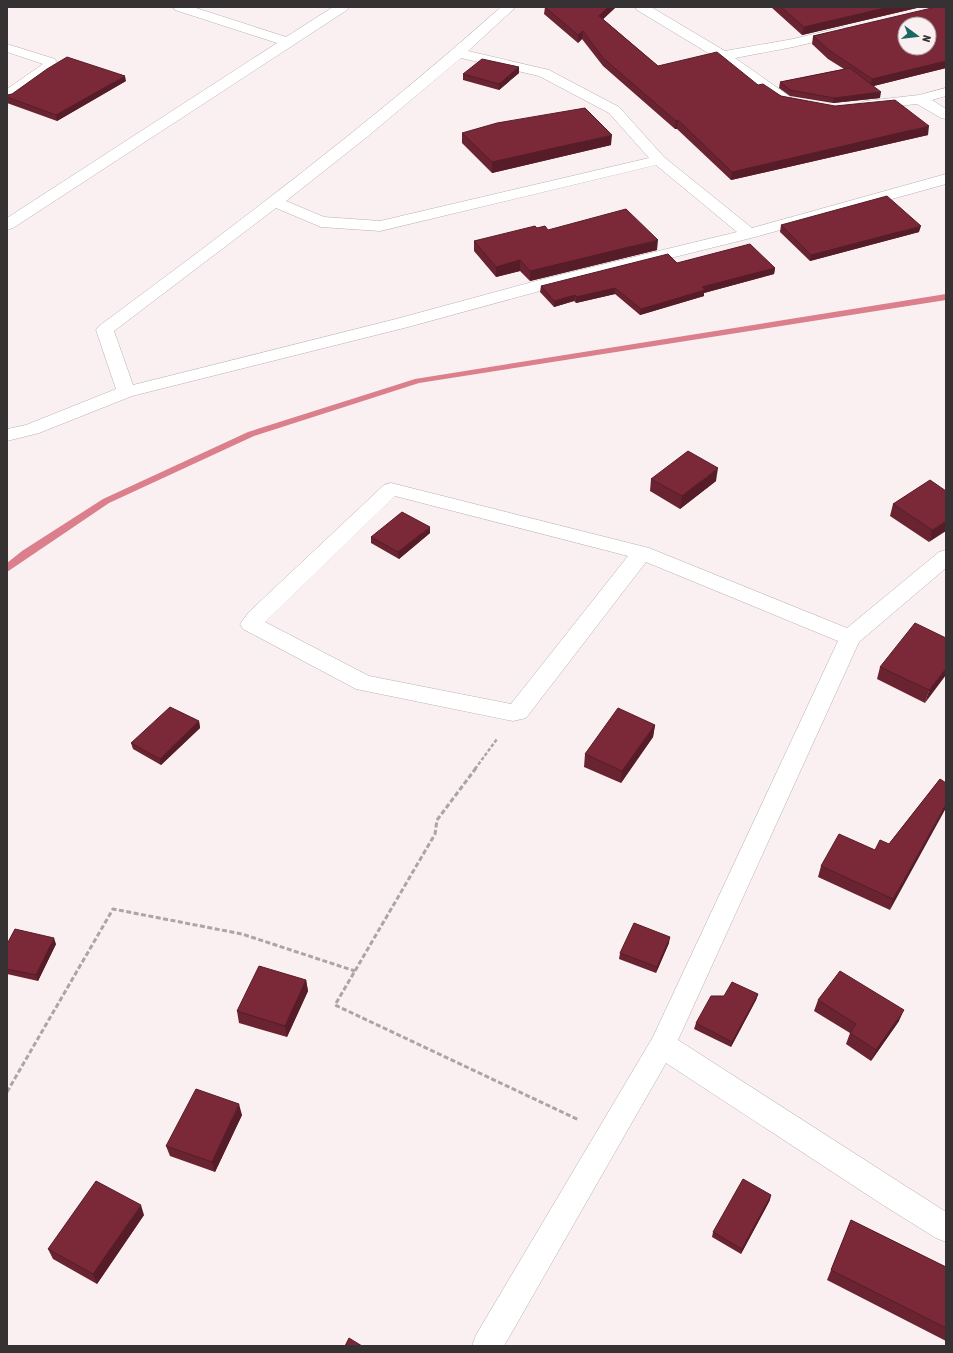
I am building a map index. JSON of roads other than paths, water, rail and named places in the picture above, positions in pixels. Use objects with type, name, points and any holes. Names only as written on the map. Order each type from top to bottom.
[{"type":"street","points":[[180,7],[286,42]]},
{"type":"street","points":[[8,222],[342,7]]},
{"type":"street","points":[[126,392],[105,330],[275,202],[459,52],[508,7]]},
{"type":"street","points":[[642,7],[723,56],[785,100],[798,103]]},
{"type":"street","points":[[723,56],[794,43],[853,29]]},
{"type":"street","points":[[7,48],[50,62],[51,66],[7,96]]},
{"type":"street","points":[[459,52],[544,73],[614,110],[659,160],[749,234]]},
{"type":"street","points":[[848,107],[920,99],[946,92]]},
{"type":"street","points":[[920,99],[946,116]]},
{"type":"street","points":[[275,202],[321,222],[380,226],[659,160]]},
{"type":"street","points":[[7,435],[32,429],[126,392],[402,323],[554,282],[749,234],[946,179]]},
{"type":"street","points":[[642,553],[518,712],[513,713],[364,683],[252,624],[257,617],[391,489],[642,553],[850,638]]},
{"type":"street","points":[[487,1346],[662,1045],[850,638],[946,557]]},
{"type":"street","points":[[662,1045],[946,1228]]},
{"type":"waterway","points":[[7,568],[26,553],[106,501],[251,434],[418,381],[946,297]]}]
